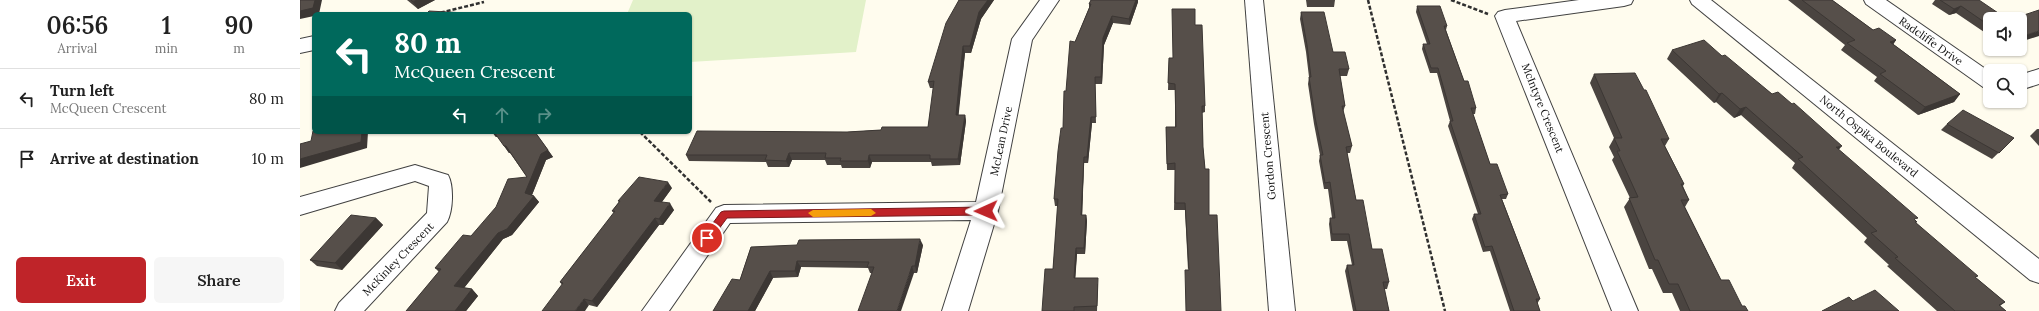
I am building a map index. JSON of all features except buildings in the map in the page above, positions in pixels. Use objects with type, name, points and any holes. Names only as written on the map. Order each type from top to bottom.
[{"type":"street","name":"McLean Drive","points":[[955,311],[986,211],[1022,39],[1050,0]]},
{"type":"street","name":"Gordon Crescent","points":[[1254,0],[1282,311]]},
{"type":"street","points":[[1507,21],[1505,16],[1624,0]]},
{"type":"street","name":"North Ospika Boulevard","points":[[1699,0],[2039,273]]},
{"type":"street","name":"Radcliffe Drive","points":[[1873,0],[1983,77]]},
{"type":"street","name":"McIntyre Crescent","points":[[1507,21],[1625,311]]},
{"type":"street","points":[[300,46],[312,43]]},
{"type":"street","points":[[2027,80],[2039,76]]},
{"type":"street","name":"McKinley Crescent","points":[[300,206],[415,173],[440,181],[439,216],[348,311]]},
{"type":"street","points":[[655,311],[724,214],[986,211]]},
{"type":"path","points":[[1368,0],[1445,311]]},
{"type":"path","points":[[1451,0],[1507,21]]},
{"type":"path","points":[[443,12],[484,2]]},
{"type":"path","points":[[642,134],[724,214]]},
{"type":"green space","points":[[633,0],[866,0],[856,52],[692,62],[692,12],[628,12]]},
{"type":"slow traffic","points":[[813,213],[871,213]]},
{"type":"route","points":[[707,238],[724,214],[986,211]]}]
